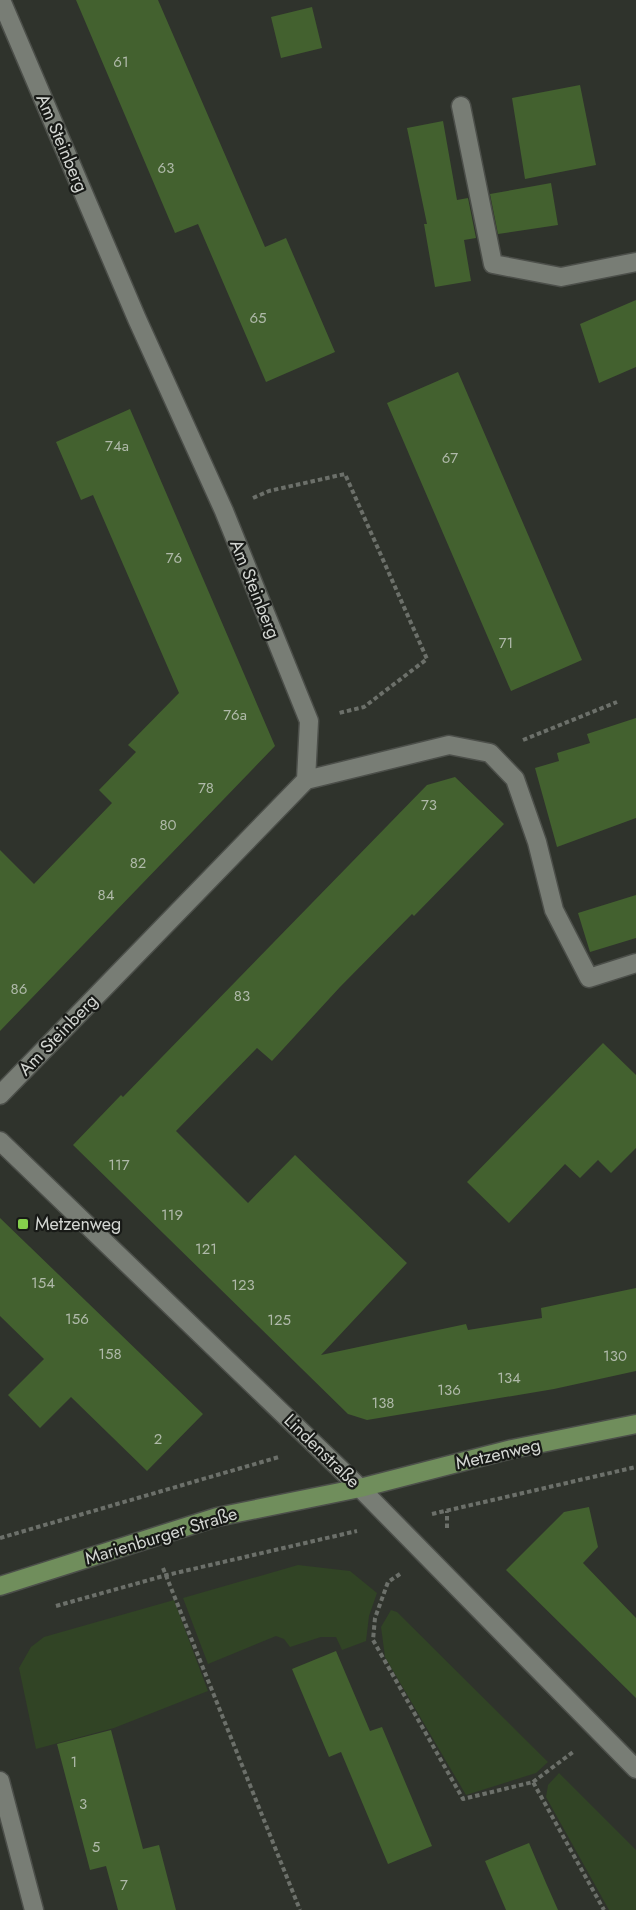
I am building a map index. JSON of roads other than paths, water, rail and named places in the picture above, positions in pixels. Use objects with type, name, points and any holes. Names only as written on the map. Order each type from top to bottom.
[{"type":"main road","name":"Metzenweg","points":[[360,1488],[512,1449],[636,1424]]},
{"type":"main road","name":"Marienburger Straße","points":[[0,1586],[217,1517],[360,1488]]},
{"type":"street","name":"Am Steinberg","points":[[0,1095],[306,780],[309,721],[224,511],[137,319],[1,0]]},
{"type":"street","points":[[461,106],[493,264],[561,277],[636,262]]},
{"type":"street","points":[[306,780],[449,745],[490,753],[515,779],[537,842],[554,910],[589,978],[636,963]]},
{"type":"street","name":"Lindenstraße","points":[[0,1141],[360,1488],[636,1769]]},
{"type":"street","points":[[0,1781],[34,1910]]},
{"type":"place","name":"Metzenweg","points":[[23,1224]]}]
